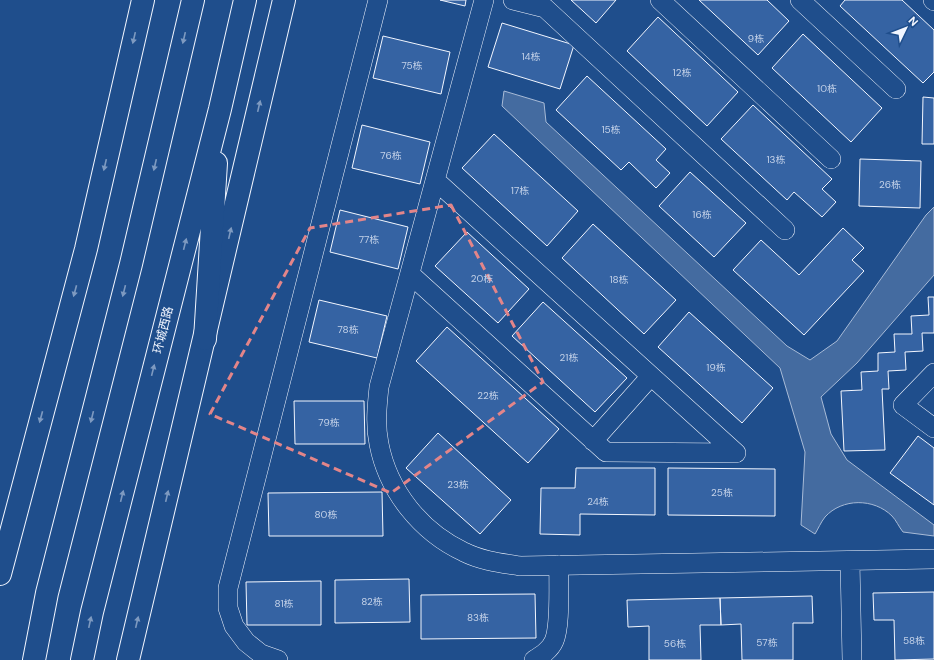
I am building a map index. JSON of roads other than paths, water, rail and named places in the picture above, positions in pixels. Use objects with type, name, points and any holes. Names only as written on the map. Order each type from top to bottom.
[{"type":"main road","points":[[0,574],[86,249],[143,0]]},
{"type":"main road","points":[[34,660],[47,593],[131,264],[193,0]]},
{"type":"main road","name":"环城西路","points":[[82,660],[92,612],[220,109],[245,0]]},
{"type":"main road","points":[[128,660],[284,0]]},
{"type":"main road","points":[[205,339],[220,109]]},
{"type":"lane","points":[[278,660],[261,654],[246,642],[234,626],[228,608],[228,588],[378,0]]},
{"type":"lane","points":[[484,0],[379,387],[376,415],[379,444],[387,471],[400,497],[418,519],[440,538],[464,552],[492,562],[520,566],[934,559]]},
{"type":"lane","points":[[513,0],[545,8],[785,230]]},
{"type":"lane","points":[[660,0],[831,159]]},
{"type":"lane","points":[[800,0],[896,90]]},
{"type":"lane","points":[[410,274],[606,452],[736,453],[435,180]]},
{"type":"lane","points":[[934,373],[903,405],[934,428]]},
{"type":"lane","points":[[593,441],[651,376]]},
{"type":"lane","points":[[850,561],[852,660]]},
{"type":"lane","points":[[534,660],[545,652],[554,641],[558,628],[559,565]]},
{"type":"water","points":[[504,91],[544,103],[546,122],[787,346],[810,360],[837,341],[926,215],[934,207],[934,275],[857,363],[821,397],[831,434],[847,460],[934,525],[934,536],[903,532],[885,510],[867,503],[840,506],[825,517],[815,534],[801,525],[805,452],[780,368],[502,106]]}]
